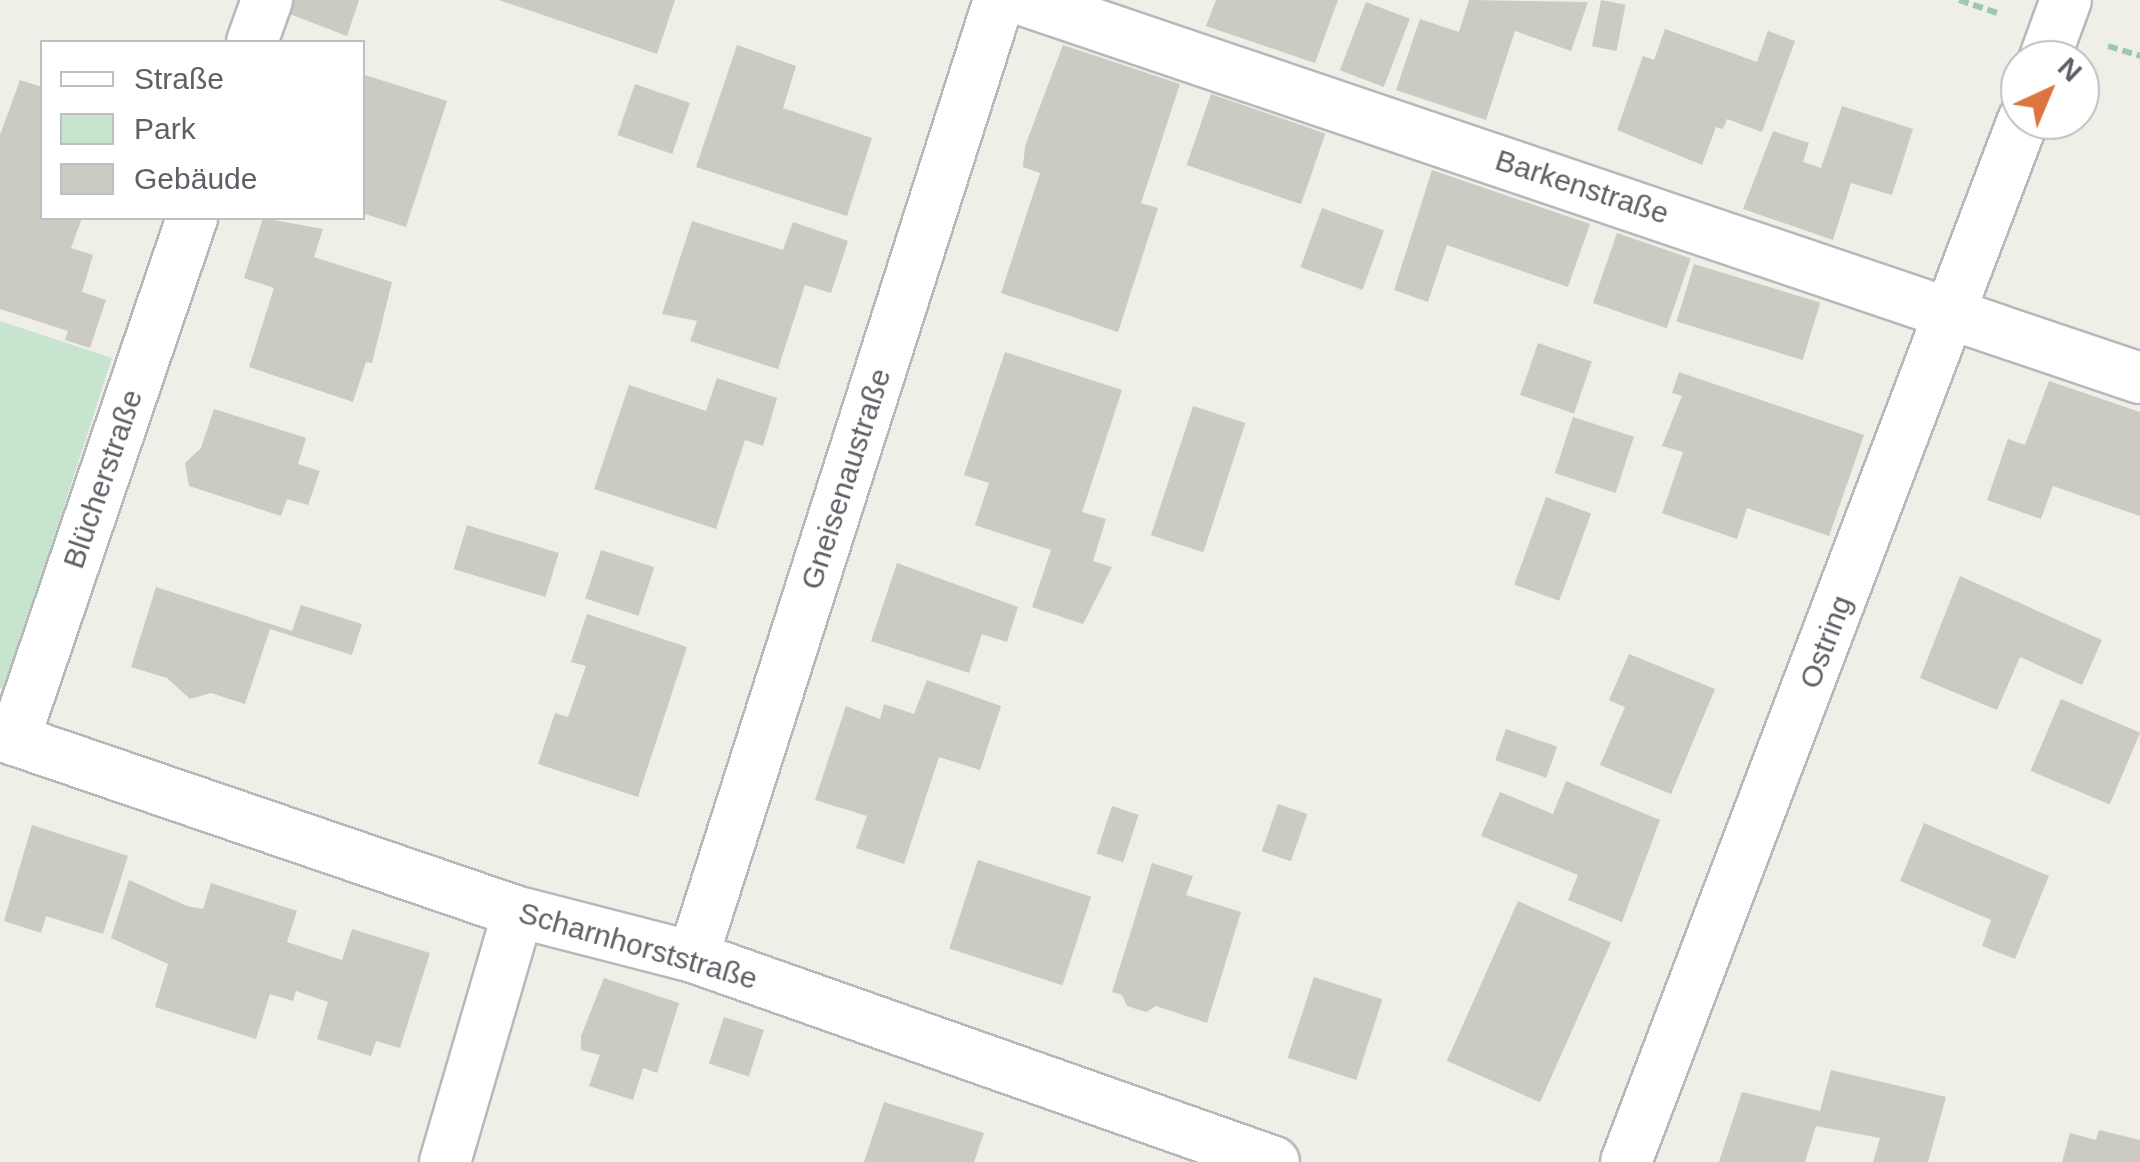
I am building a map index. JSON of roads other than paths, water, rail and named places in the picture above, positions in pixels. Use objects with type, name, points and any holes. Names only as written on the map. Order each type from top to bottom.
[{"type":"street","points":[[253,40],[267,0]]},
{"type":"street","name":"Gneisenaustraße","points":[[693,957],[999,0]]},
{"type":"street","name":"Barkenstraße","points":[[1023,0],[1954,311],[2140,378]]},
{"type":"street","points":[[2051,40],[2066,0]]},
{"type":"street","name":"Ostring","points":[[1626,1162],[1954,311],[2015,140]]},
{"type":"street","name":"Blücherstraße","points":[[7,737],[191,220]]},
{"type":"street","name":"Scharnhorststraße","points":[[7,737],[518,912],[693,957],[1274,1162]]},
{"type":"street","points":[[445,1162],[518,912]]}]
